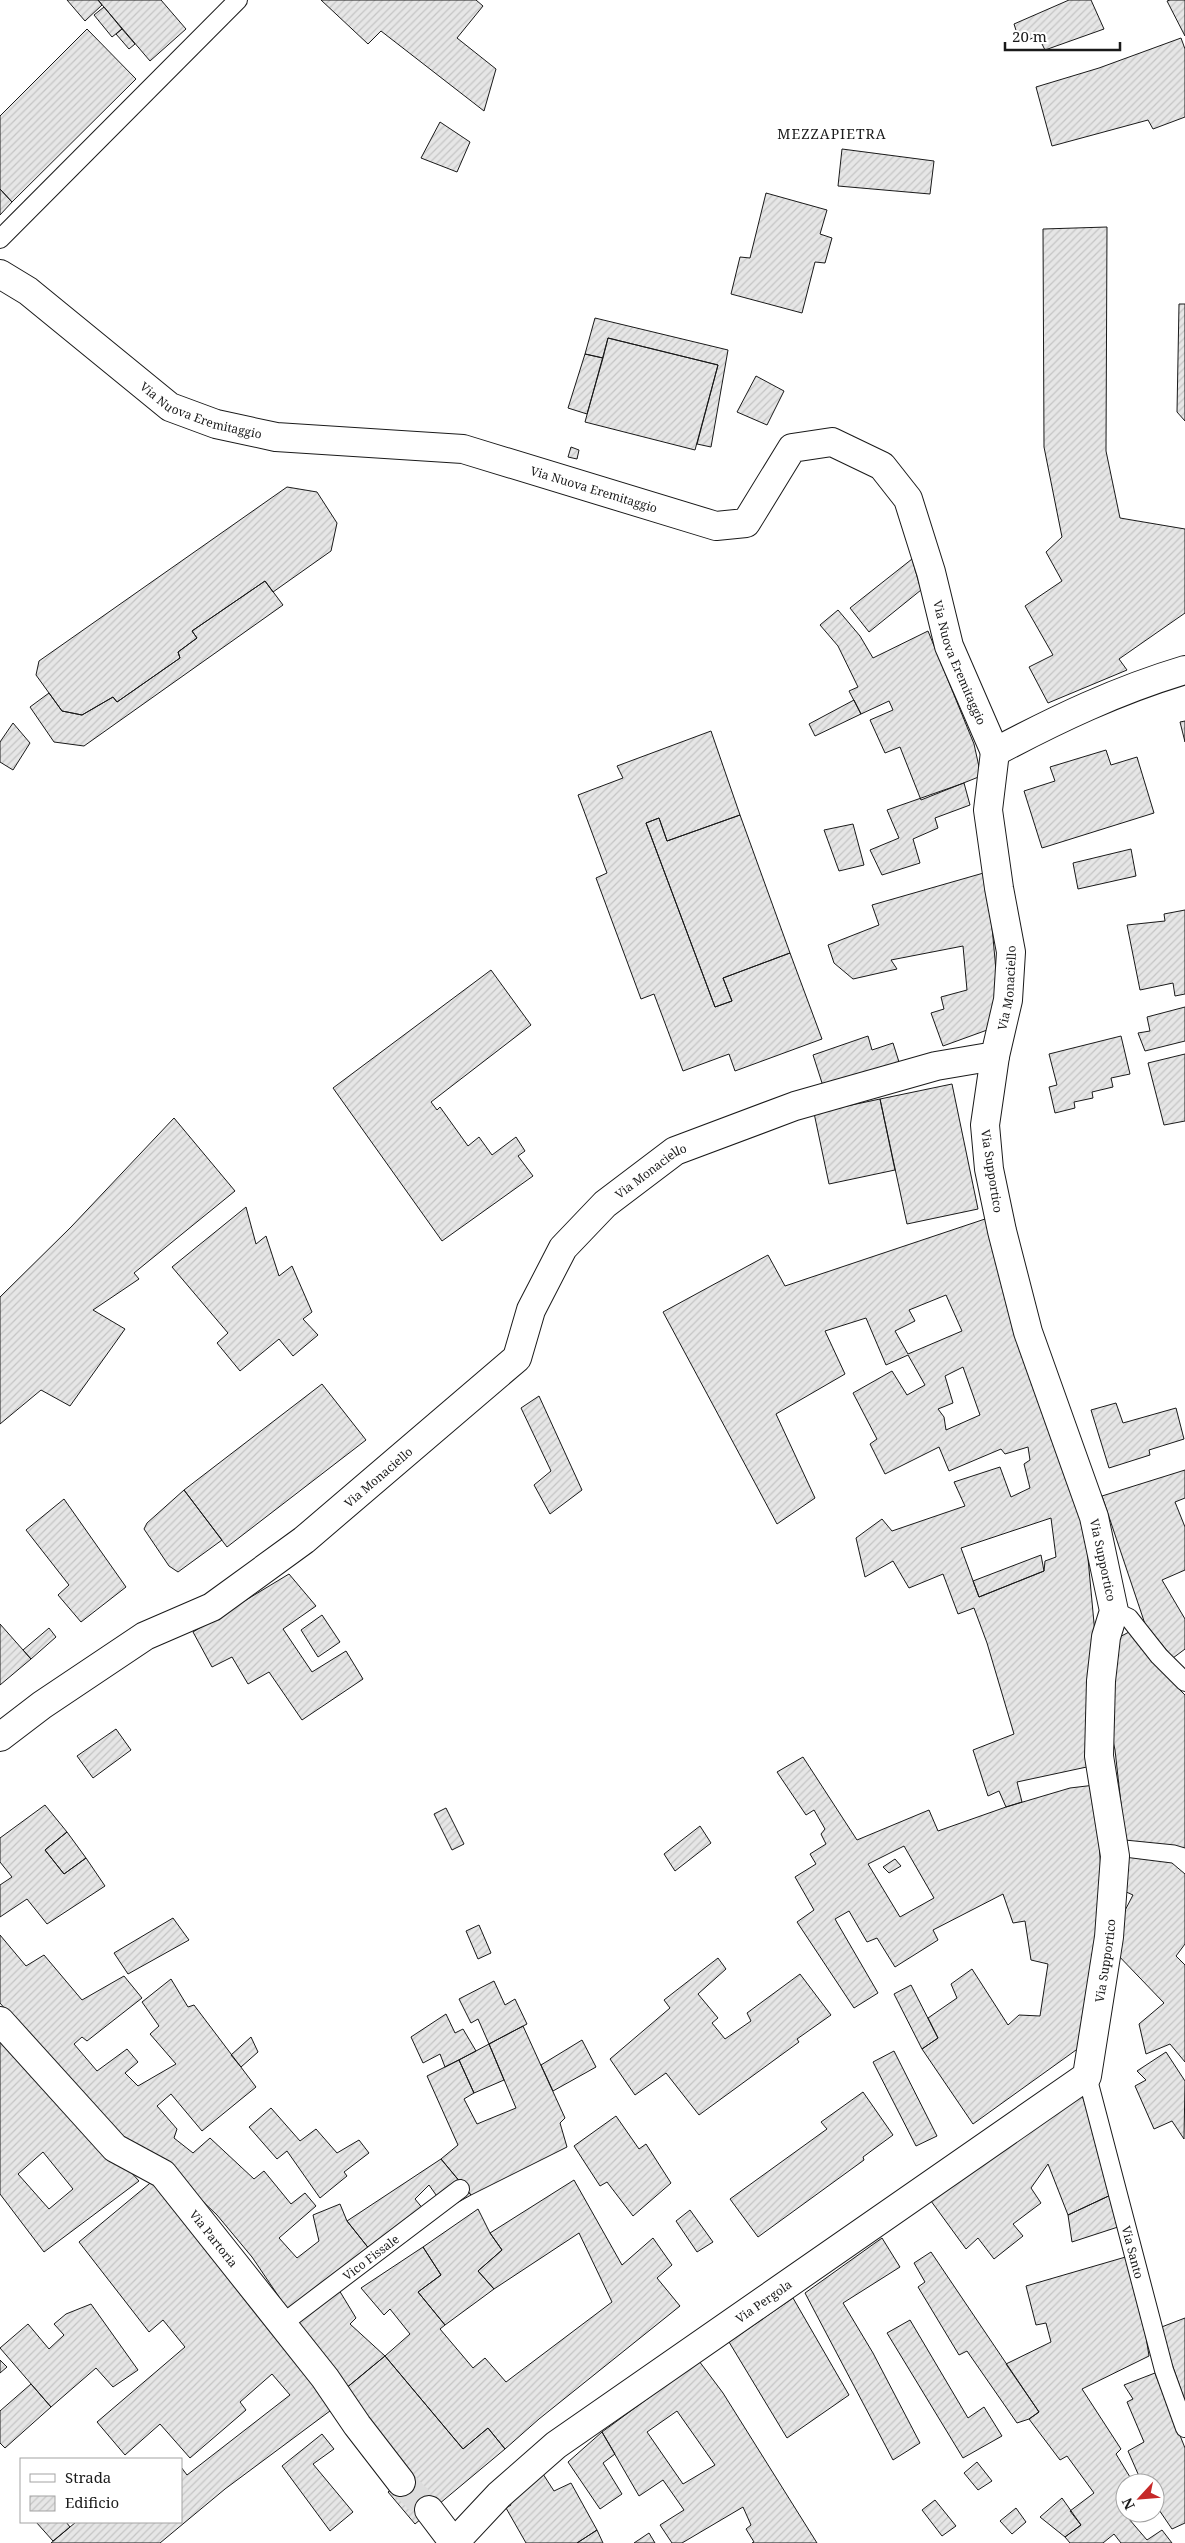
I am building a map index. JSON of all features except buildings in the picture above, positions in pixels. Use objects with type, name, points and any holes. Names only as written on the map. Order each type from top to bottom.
[{"type":"street","name":"Via Nuova Eremitaggio","points":[[0,274],[28,290],[170,407],[216,424],[259,434],[276,437],[463,449],[716,526],[746,523],[792,448],[832,442],[882,466],[908,499],[931,572],[949,646],[995,752]]},
{"type":"street","points":[[995,752],[1054,720],[1130,687],[1185,670]]},
{"type":"street","name":"Via Monaciello","points":[[0,1737],[42,1705],[144,1636],[212,1607],[304,1540],[517,1358],[531,1310],[563,1248],[605,1204],[675,1151],[795,1106],[936,1066],[995,1056],[1008,1000],[1011,952],[998,888],[988,810],[995,752]]},
{"type":"street","name":"Via Supportico","points":[[995,1056],[985,1125],[989,1169],[1002,1231],[1028,1332],[1094,1516],[1114,1611],[1106,1637],[1101,1681],[1099,1756],[1115,1856],[1110,1937],[1087,2076]]},
{"type":"street","name":"Via Partoria","points":[[0,2021],[115,2148],[164,2174],[282,2324],[401,2482]]},
{"type":"street","name":"Via Pergola","points":[[454,2543],[500,2495],[556,2446],[1087,2076]]},
{"type":"street","points":[[429,2510],[454,2543]]},
{"type":"lane","points":[[0,239],[238,0]]},
{"type":"lane","points":[[1114,1611],[1129,1618],[1159,1656],[1185,1682]]},
{"type":"lane","name":"Via Santo","points":[[1087,2076],[1164,2370],[1185,2428]]},
{"type":"lane","name":"Vico Fissale","points":[[282,2324],[460,2189]]},
{"type":"tunnel","points":[[401,2482],[429,2510]]},
{"type":"district","name":"MEZZAPIETRA","points":[[832,133]]}]
